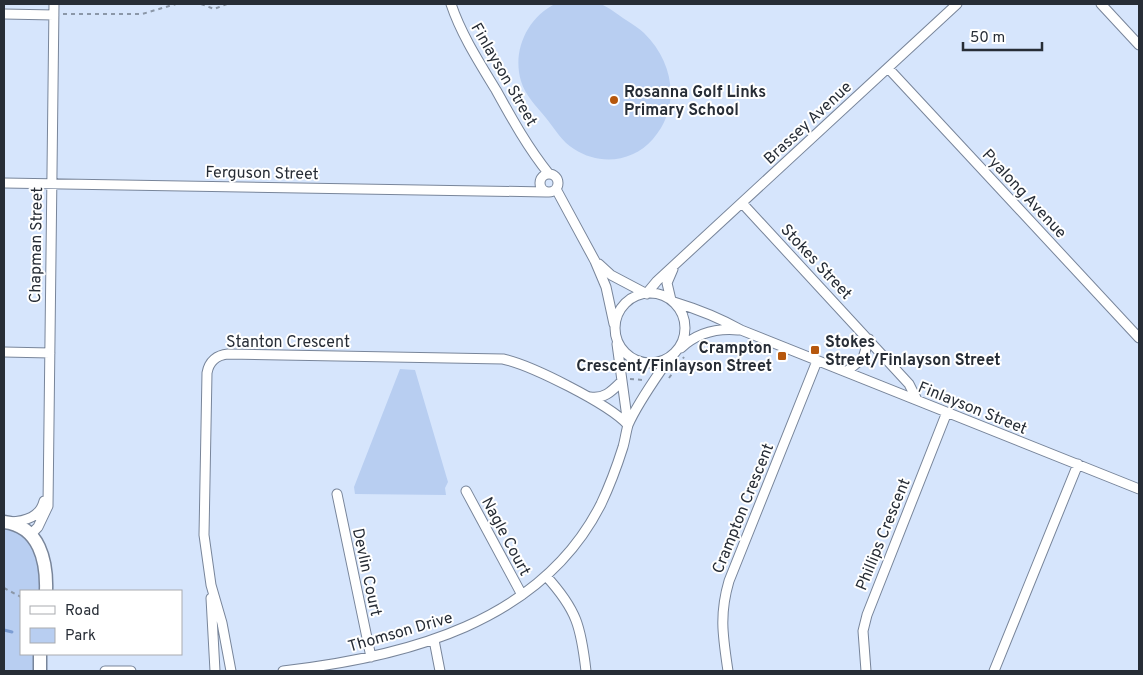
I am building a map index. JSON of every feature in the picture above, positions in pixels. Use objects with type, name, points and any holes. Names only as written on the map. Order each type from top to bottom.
[{"type":"street","name":"Chapman Street","points":[[30,535],[42,521],[48,506],[52,184],[58,14],[54,4]]},
{"type":"street","name":"Finlayson Street","points":[[451,4],[460,27],[535,157],[544,178]]},
{"type":"street","name":"Brassey Avenue","points":[[647,294],[654,284],[957,4]]},
{"type":"street","points":[[1101,4],[1139,45]]},
{"type":"street","points":[[4,14],[58,14]]},
{"type":"street","name":"Pyalong Avenue","points":[[888,68],[1139,338]]},
{"type":"street","points":[[551,191],[558,183],[556,178],[544,178],[542,188],[551,191],[564,206],[595,260],[608,294],[616,332],[620,345],[626,354],[640,362],[656,363],[672,356],[682,343],[685,331],[682,312],[672,301],[660,295],[647,294],[636,296],[624,306],[618,314],[616,332]]},
{"type":"street","name":"Ferguson Street","points":[[520,190],[544,178]]},
{"type":"street","name":"Ferguson Street","points":[[4,183],[551,191]]},
{"type":"street","name":"Stokes Street","points":[[742,203],[911,386],[917,400]]},
{"type":"street","points":[[595,260],[611,275],[647,294]]},
{"type":"street","name":"Brassey Avenue","points":[[672,301],[668,281],[678,263]]},
{"type":"street","name":"Finlayson Street","points":[[672,301],[718,318],[741,330],[817,361],[1139,489]]},
{"type":"street","name":"Finlayson Street","points":[[672,356],[689,341],[703,334],[721,330],[741,330]]},
{"type":"street","name":"Thomson Drive","points":[[616,332],[628,425]]},
{"type":"street","points":[[846,372],[863,358],[869,339]]},
{"type":"street","points":[[4,352],[50,353]]},
{"type":"street","name":"Stanton Crescent","points":[[215,671],[211,586],[204,520],[207,372],[211,362],[218,356],[228,354],[503,359],[528,366],[616,413],[628,425]]},
{"type":"street","name":"Thomson Drive","points":[[283,671],[371,657],[434,640],[477,622],[504,608],[546,576],[578,540],[600,505],[612,479],[628,425],[654,380],[672,356]]},
{"type":"street","name":"Crampton Crescent","points":[[728,671],[722,618],[729,581],[817,361]]},
{"type":"street","points":[[584,396],[603,397],[621,382]]},
{"type":"street","name":"Phillips Crescent","points":[[866,671],[864,631],[867,615],[947,412]]},
{"type":"street","points":[[994,671],[1078,464]]},
{"type":"street","name":"Chapman Street","points":[[6,522],[29,519],[37,514],[42,506],[48,486]]},
{"type":"street","name":"Nagle Court","points":[[466,491],[522,595]]},
{"type":"street","name":"Devlin Court","points":[[337,494],[371,657]]},
{"type":"street","points":[[6,522],[18,526],[30,535],[41,550],[47,576],[46,590]]},
{"type":"street","points":[[546,576],[565,599],[576,619],[582,637],[586,671]]},
{"type":"street","name":"Stanton Crescent","points":[[211,586],[222,623],[231,671]]},
{"type":"street","points":[[434,640],[440,671]]},
{"type":"street","points":[[40,655],[40,671]]},
{"type":"street","points":[[48,655],[48,671]]},
{"type":"street","points":[[105,671],[131,671]]},
{"type":"path","points":[[58,14],[142,14],[176,4]]},
{"type":"path","points":[[201,4],[214,9],[227,4]]},
{"type":"path","points":[[665,381],[687,354]]},
{"type":"path","points":[[4,588],[20,596]]},
{"type":"green space","points":[[596,3],[603,5],[642,31],[662,57],[670,85],[668,113],[653,139],[636,153],[616,159],[605,159],[594,158],[574,149],[562,139],[525,91],[519,70],[520,47],[524,36],[537,18],[555,4]]},
{"type":"green space","points":[[400,369],[415,370],[448,482],[445,488],[446,495],[355,494],[354,487]]},
{"type":"green space","points":[[4,529],[24,537],[35,552],[38,561],[40,590],[20,590],[20,655],[37,655],[37,671],[4,671]]},
{"type":"waterway","points":[[4,630],[12,632]]},
{"type":"place","name":"Rosanna Golf Links Primary School","points":[[614,100]]},
{"type":"place","name":"Stokes Street/Finlayson Street","points":[[815,350]]},
{"type":"place","name":"Crampton Crescent/Finlayson Street","points":[[782,356]]}]
